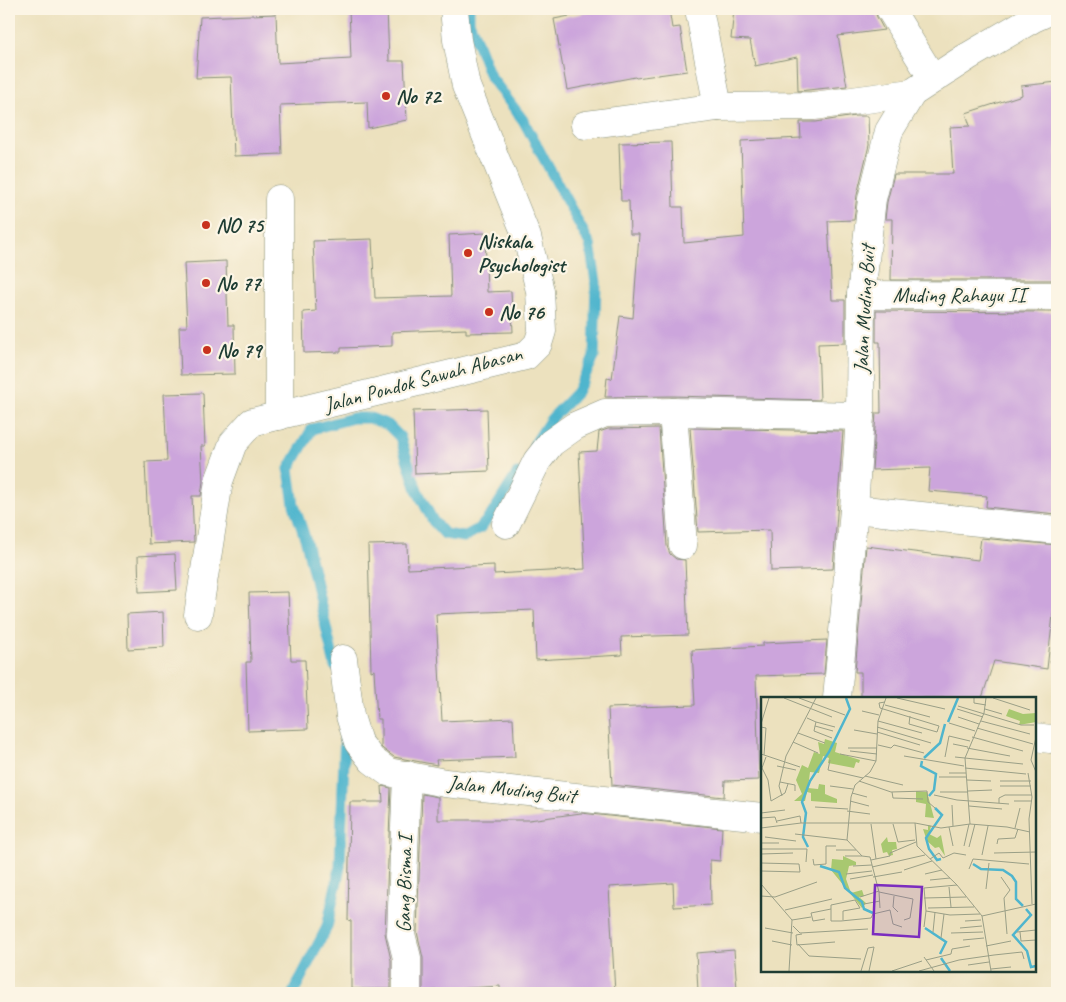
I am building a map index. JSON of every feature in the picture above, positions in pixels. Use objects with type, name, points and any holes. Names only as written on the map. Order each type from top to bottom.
[{"type":"street","name":"Jalan Pondok Sawah Abasan","points":[[198,615],[220,481],[233,443],[252,422],[526,356],[538,344],[542,331],[540,290],[527,237],[466,86],[454,9]]},
{"type":"street","points":[[698,9],[718,107]]},
{"type":"street","points":[[585,125],[718,107],[814,106],[922,86],[890,9]]},
{"type":"street","name":"Jalan Muding Buit","points":[[837,697],[854,509],[860,416],[861,294],[874,190],[889,131],[922,86],[1025,23],[1054,9]]},
{"type":"street","points":[[279,199],[279,416]]},
{"type":"street","name":"Muding Rahayu II","points":[[861,294],[1057,296]]},
{"type":"street","points":[[506,524],[537,461],[551,443],[575,426],[605,413],[673,412],[860,416]]},
{"type":"street","points":[[673,412],[683,545]]},
{"type":"street","points":[[854,509],[1057,530]]},
{"type":"street","name":"Jalan Muding Buit","points":[[343,659],[350,716],[358,742],[372,760],[388,772],[445,783],[761,817]]},
{"type":"street","name":"Gang Bisma I","points":[[407,776],[401,934],[407,958],[407,993]]},
{"type":"building","points":[[349,9],[387,9],[389,61],[404,61],[407,120],[368,128],[367,102],[280,105],[282,154],[234,156],[231,77],[196,78],[200,17],[276,14],[278,63],[351,59]]},
{"type":"building","points":[[606,9],[669,9],[672,28],[680,27],[687,71],[635,77],[567,90],[554,19]]},
{"type":"building","points":[[734,9],[874,9],[884,30],[838,36],[847,86],[798,91],[797,57],[755,66],[750,40],[731,39]]},
{"type":"building","points":[[1057,82],[1057,280],[891,280],[892,219],[885,219],[894,174],[953,174],[950,127],[970,126],[966,113],[1022,95],[1021,86]]},
{"type":"building","points":[[868,116],[869,145],[857,195],[854,220],[828,221],[832,300],[845,300],[845,343],[818,344],[820,400],[673,396],[605,397],[607,378],[612,379],[620,316],[633,318],[639,234],[630,234],[629,201],[621,201],[619,143],[671,142],[673,207],[683,207],[684,243],[744,237],[741,141],[801,138],[800,122],[816,122]]},
{"type":"building","points":[[485,233],[487,292],[511,291],[513,332],[466,333],[466,329],[392,332],[392,346],[341,348],[341,352],[304,353],[303,312],[316,311],[313,241],[372,239],[375,298],[451,296],[449,235]]},
{"type":"building","points":[[226,261],[228,325],[234,325],[235,374],[181,375],[179,327],[187,327],[184,263]]},
{"type":"building","points":[[876,311],[1057,312],[1057,514],[986,507],[987,496],[928,491],[930,468],[872,470],[876,413],[881,413],[880,342],[876,342]]},
{"type":"building","points":[[203,393],[205,446],[201,446],[203,481],[201,496],[192,496],[194,542],[149,544],[145,462],[167,461],[164,394]]},
{"type":"building","points":[[487,409],[489,471],[415,474],[413,411]]},
{"type":"building","points":[[659,428],[667,546],[670,554],[676,559],[685,560],[688,635],[621,637],[622,655],[536,660],[534,610],[436,614],[442,721],[513,718],[515,757],[436,760],[437,765],[394,757],[383,749],[381,747],[381,719],[377,719],[374,670],[371,671],[368,545],[407,544],[408,569],[494,565],[494,574],[585,569],[579,452],[597,451],[599,432],[608,429]]},
{"type":"building","points":[[690,428],[843,431],[833,569],[771,571],[770,530],[698,532]]},
{"type":"building","points":[[981,538],[1057,545],[1057,579],[1047,669],[994,661],[982,697],[861,697],[861,672],[855,672],[866,546],[978,560]]},
{"type":"building","points":[[175,554],[177,590],[139,592],[138,556]]},
{"type":"building","points":[[288,592],[291,660],[305,660],[308,729],[248,731],[246,662],[251,662],[249,593]]},
{"type":"building","points":[[163,612],[164,647],[128,649],[127,614]]},
{"type":"building","points":[[827,640],[824,674],[756,676],[759,780],[725,781],[724,797],[612,785],[608,708],[695,705],[692,650],[763,646],[763,643]]},
{"type":"building","points":[[382,786],[391,788],[385,933],[391,960],[391,989],[351,989],[351,921],[348,920],[350,802],[383,802]]},
{"type":"building","points":[[422,794],[438,797],[438,820],[529,820],[581,813],[722,828],[720,861],[710,860],[711,905],[674,907],[673,883],[609,887],[615,993],[500,993],[500,986],[423,991],[423,958],[417,932]]},
{"type":"building","points":[[734,950],[737,989],[698,991],[696,953]]},
{"type":"waterway","points":[[469,9],[469,21],[490,76],[523,120],[590,244],[596,282],[594,357],[577,392],[551,419],[534,445]]},
{"type":"waterway","points":[[335,666],[306,541],[294,505],[289,469],[312,429],[353,418],[370,418],[388,425],[400,437],[417,490],[433,521],[445,534],[464,537],[480,528],[492,514],[517,474]]},
{"type":"waterway","points":[[293,993],[327,927],[340,867],[345,731]]},
{"type":"place","name":"No 72","points":[[386,96]]},
{"type":"place","name":"NO 75","points":[[206,225]]},
{"type":"place","name":"Niskala Psychologist","points":[[468,253]]},
{"type":"place","name":"No 77","points":[[206,283]]},
{"type":"place","name":"No 76","points":[[489,312]]},
{"type":"place","name":"No 79","points":[[207,350]]}]
